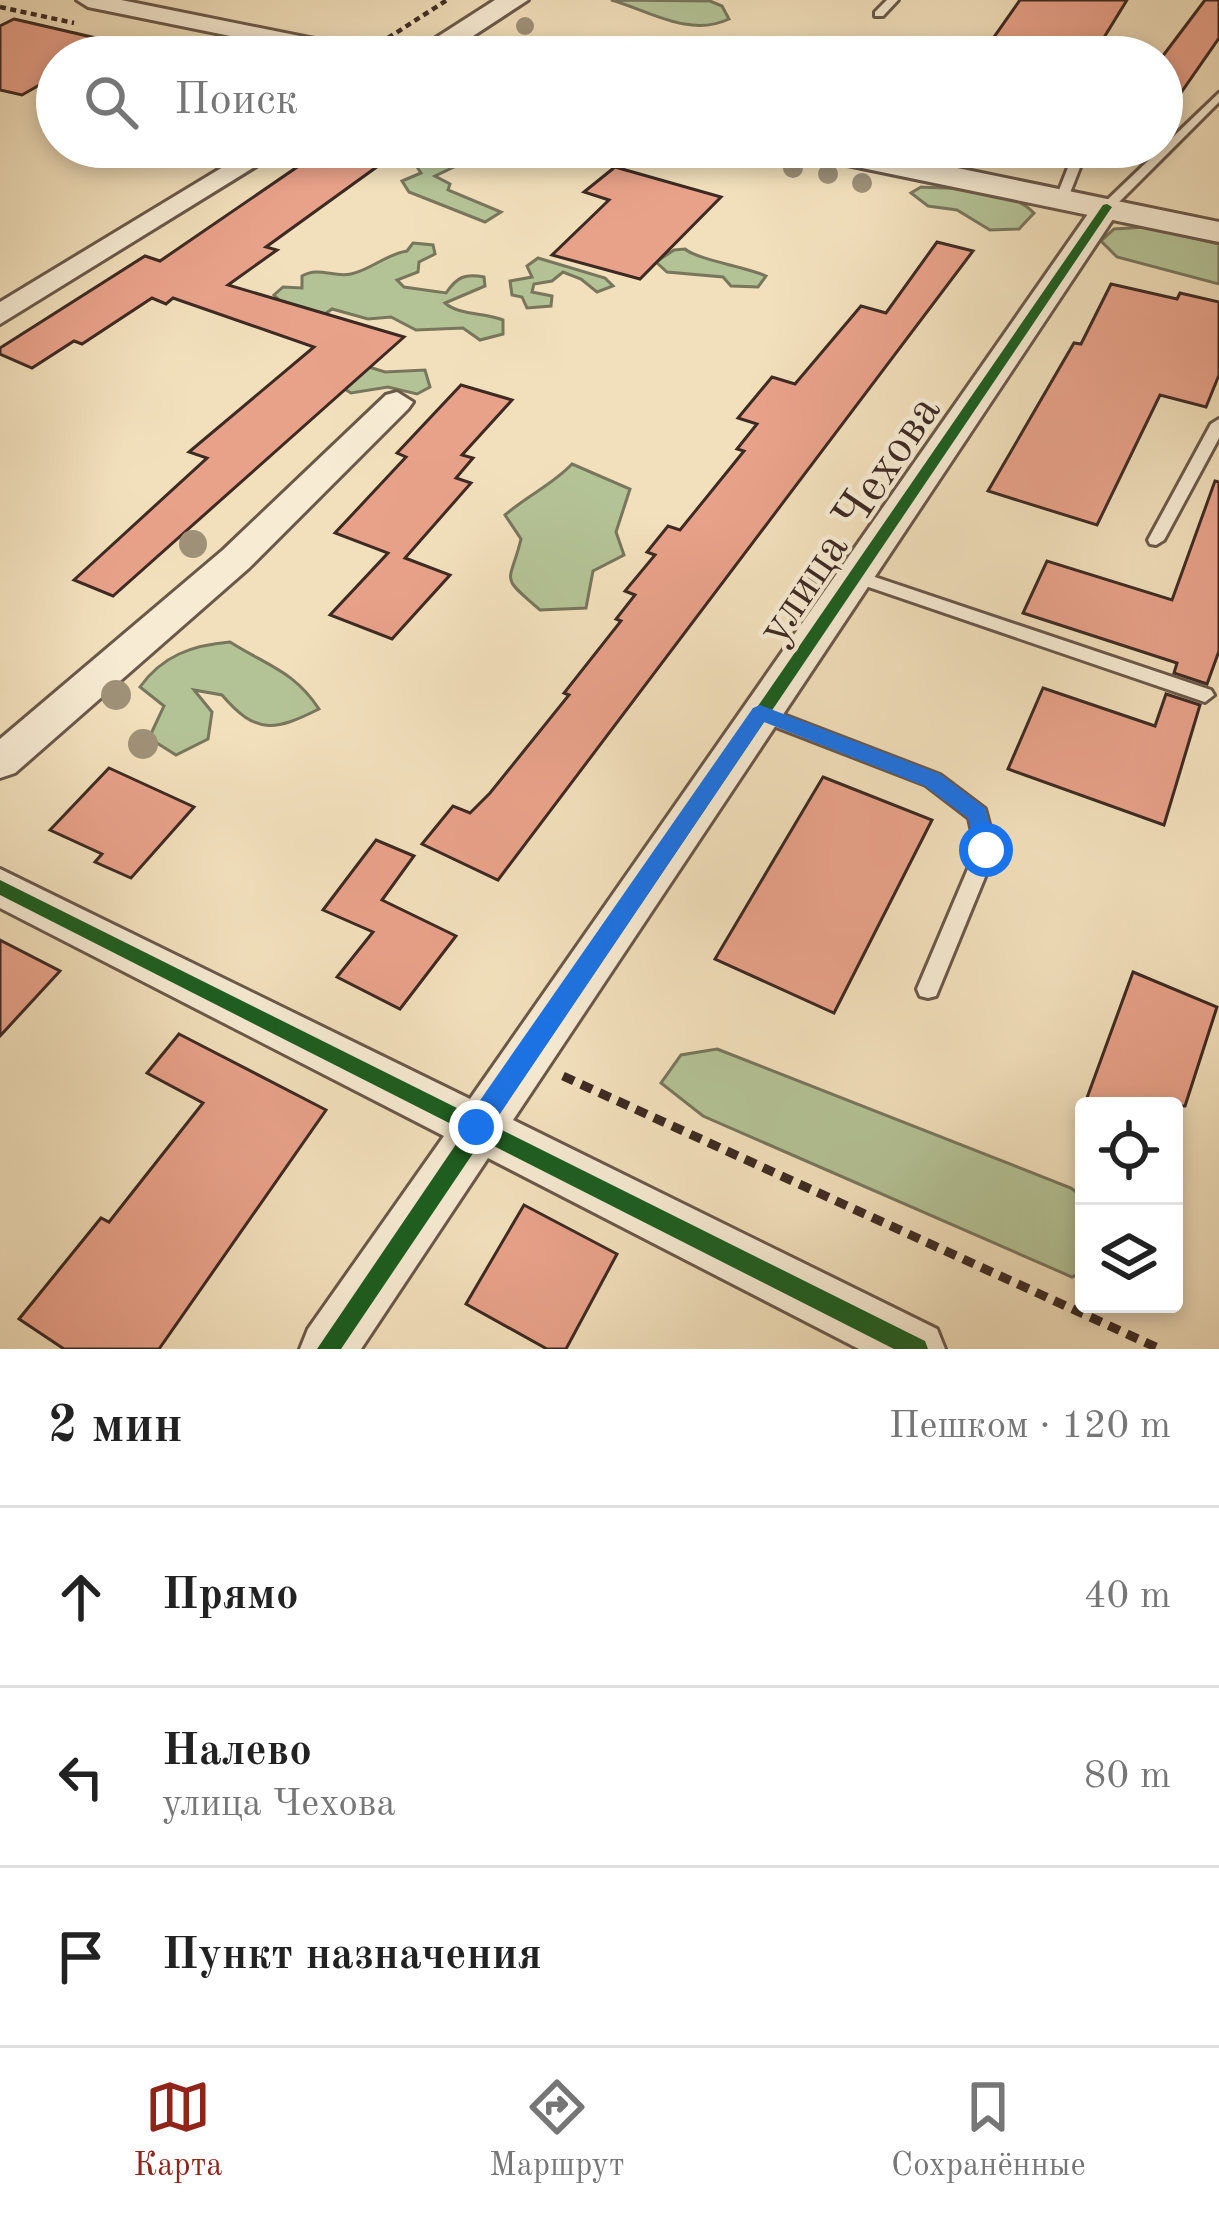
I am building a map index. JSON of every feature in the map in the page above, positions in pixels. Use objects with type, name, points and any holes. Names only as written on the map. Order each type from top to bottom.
[{"type":"street","points":[[88,0],[266,36]]},
{"type":"street","points":[[455,36],[514,0]]},
{"type":"street","points":[[0,315],[240,168]]},
{"type":"street","points":[[912,168],[1218,231]]},
{"type":"street","name":"улица Чехова","points":[[328,1349],[1107,207]]},
{"type":"street","points":[[0,762],[236,559],[397,402]]},
{"type":"street","points":[[0,887],[916,1349]]},
{"type":"lane","points":[[879,14],[892,0]]},
{"type":"lane","points":[[1183,133],[1218,99]]},
{"type":"lane","points":[[1062,198],[1074,168]]},
{"type":"lane","points":[[1107,207],[1147,168]]},
{"type":"lane","points":[[1156,540],[1219,424]]},
{"type":"lane","points":[[854,576],[1205,695]]},
{"type":"lane","points":[[760,713],[933,780],[977,814],[986,850],[928,989]]},
{"type":"path","points":[[394,36],[447,0]]},
{"type":"path","points":[[524,1058],[1160,1349]]},
{"type":"green space","points":[[611,0],[710,1],[722,6],[729,19],[684,24]]},
{"type":"green space","points":[[418,168],[452,168],[435,176],[450,184],[448,190],[501,212],[485,222],[409,192],[402,181],[421,173]]},
{"type":"green space","points":[[921,187],[995,193],[1034,213],[1019,229],[990,230],[957,210],[928,206],[911,193]]},
{"type":"green space","points":[[1146,227],[1219,244],[1219,284],[1117,257],[1101,241],[1114,229]]},
{"type":"green space","points":[[413,243],[433,245],[435,254],[419,262],[418,272],[397,280],[404,287],[446,293],[462,278],[484,277],[485,286],[445,303],[503,320],[503,334],[480,340],[463,328],[416,330],[391,317],[368,319],[332,309],[322,316],[274,295],[283,287],[302,288],[302,276],[308,273],[351,274],[407,251]]},
{"type":"green space","points":[[685,249],[766,276],[758,287],[731,286],[723,277],[667,272],[656,262]]},
{"type":"green space","points":[[538,258],[605,278],[613,286],[597,292],[563,272],[552,281],[534,284],[532,292],[552,296],[551,306],[527,308],[522,297],[512,295],[510,281],[532,277],[527,266]]},
{"type":"green space","points":[[356,363],[385,372],[425,370],[430,387],[417,394],[388,387],[351,393],[330,380]]},
{"type":"green space","points":[[572,464],[630,489],[616,532],[624,555],[593,571],[586,608],[540,610],[513,584],[511,572],[521,539],[505,515]]},
{"type":"green space","points":[[230,642],[290,677],[319,709],[290,722],[267,725],[245,717],[222,695],[194,690],[212,712],[208,739],[176,755],[149,738],[164,706],[140,687],[149,676],[179,654]]},
{"type":"green space","points":[[717,1049],[1071,1188],[1075,1191],[1075,1276],[703,1116],[661,1083],[681,1055]]},
{"type":"building","points":[[1020,0],[1127,0],[1105,36],[995,36]]},
{"type":"building","points":[[1205,0],[1219,0],[1219,38],[1183,90],[1183,36],[1178,36]]},
{"type":"building","points":[[14,19],[87,36],[36,36],[36,87],[22,95],[0,90],[0,26]]},
{"type":"building","points":[[296,168],[375,168],[266,247],[277,250],[228,285],[404,337],[113,596],[74,580],[207,458],[189,452],[314,347],[173,298],[166,304],[152,298],[82,344],[74,341],[32,368],[0,354],[0,348],[145,256],[160,261]]},
{"type":"building","points":[[619,168],[721,197],[640,279],[552,255],[609,200],[584,192]]},
{"type":"building","points":[[937,242],[973,251],[498,880],[422,844],[453,806],[470,813],[490,793],[569,695],[564,693],[621,621],[616,619],[635,595],[625,591],[655,555],[647,552],[668,526],[680,530],[744,451],[737,449],[757,424],[738,418],[772,377],[795,384],[861,306],[886,313]]},
{"type":"building","points":[[1111,284],[1177,299],[1180,293],[1219,302],[1219,375],[1206,407],[1160,395],[1097,525],[988,491],[1074,343],[1081,344]]},
{"type":"building","points":[[461,385],[512,400],[462,455],[473,458],[456,478],[471,483],[405,558],[450,575],[392,639],[330,615],[388,553],[335,533],[406,457],[397,453]]},
{"type":"building","points":[[1215,481],[1219,482],[1219,651],[1207,684],[1174,673],[1177,663],[1023,613],[1047,561],[1172,600]]},
{"type":"building","points":[[1043,688],[1155,726],[1166,694],[1200,705],[1164,825],[1008,769]]},
{"type":"building","points":[[109,768],[194,807],[131,878],[95,862],[102,854],[50,830]]},
{"type":"building","points":[[823,777],[932,820],[834,1013],[715,959]]},
{"type":"building","points":[[376,840],[414,856],[382,900],[456,936],[400,1009],[337,977],[373,932],[323,910]]},
{"type":"building","points":[[0,940],[60,971],[0,1036]]},
{"type":"building","points":[[1133,972],[1217,1007],[1185,1106],[1183,1097],[1087,1097]]},
{"type":"building","points":[[179,1034],[326,1110],[159,1349],[64,1349],[19,1319],[101,1218],[109,1222],[203,1103],[147,1073]]},
{"type":"building","points":[[524,1205],[617,1254],[566,1349],[547,1349],[466,1304]]},
{"type":"cycle path","points":[[328,1349],[1107,207]]},
{"type":"cycle path","points":[[0,887],[917,1349]]},
{"type":"route","points":[[476,1127],[760,713],[933,780],[977,814],[986,850]]}]
